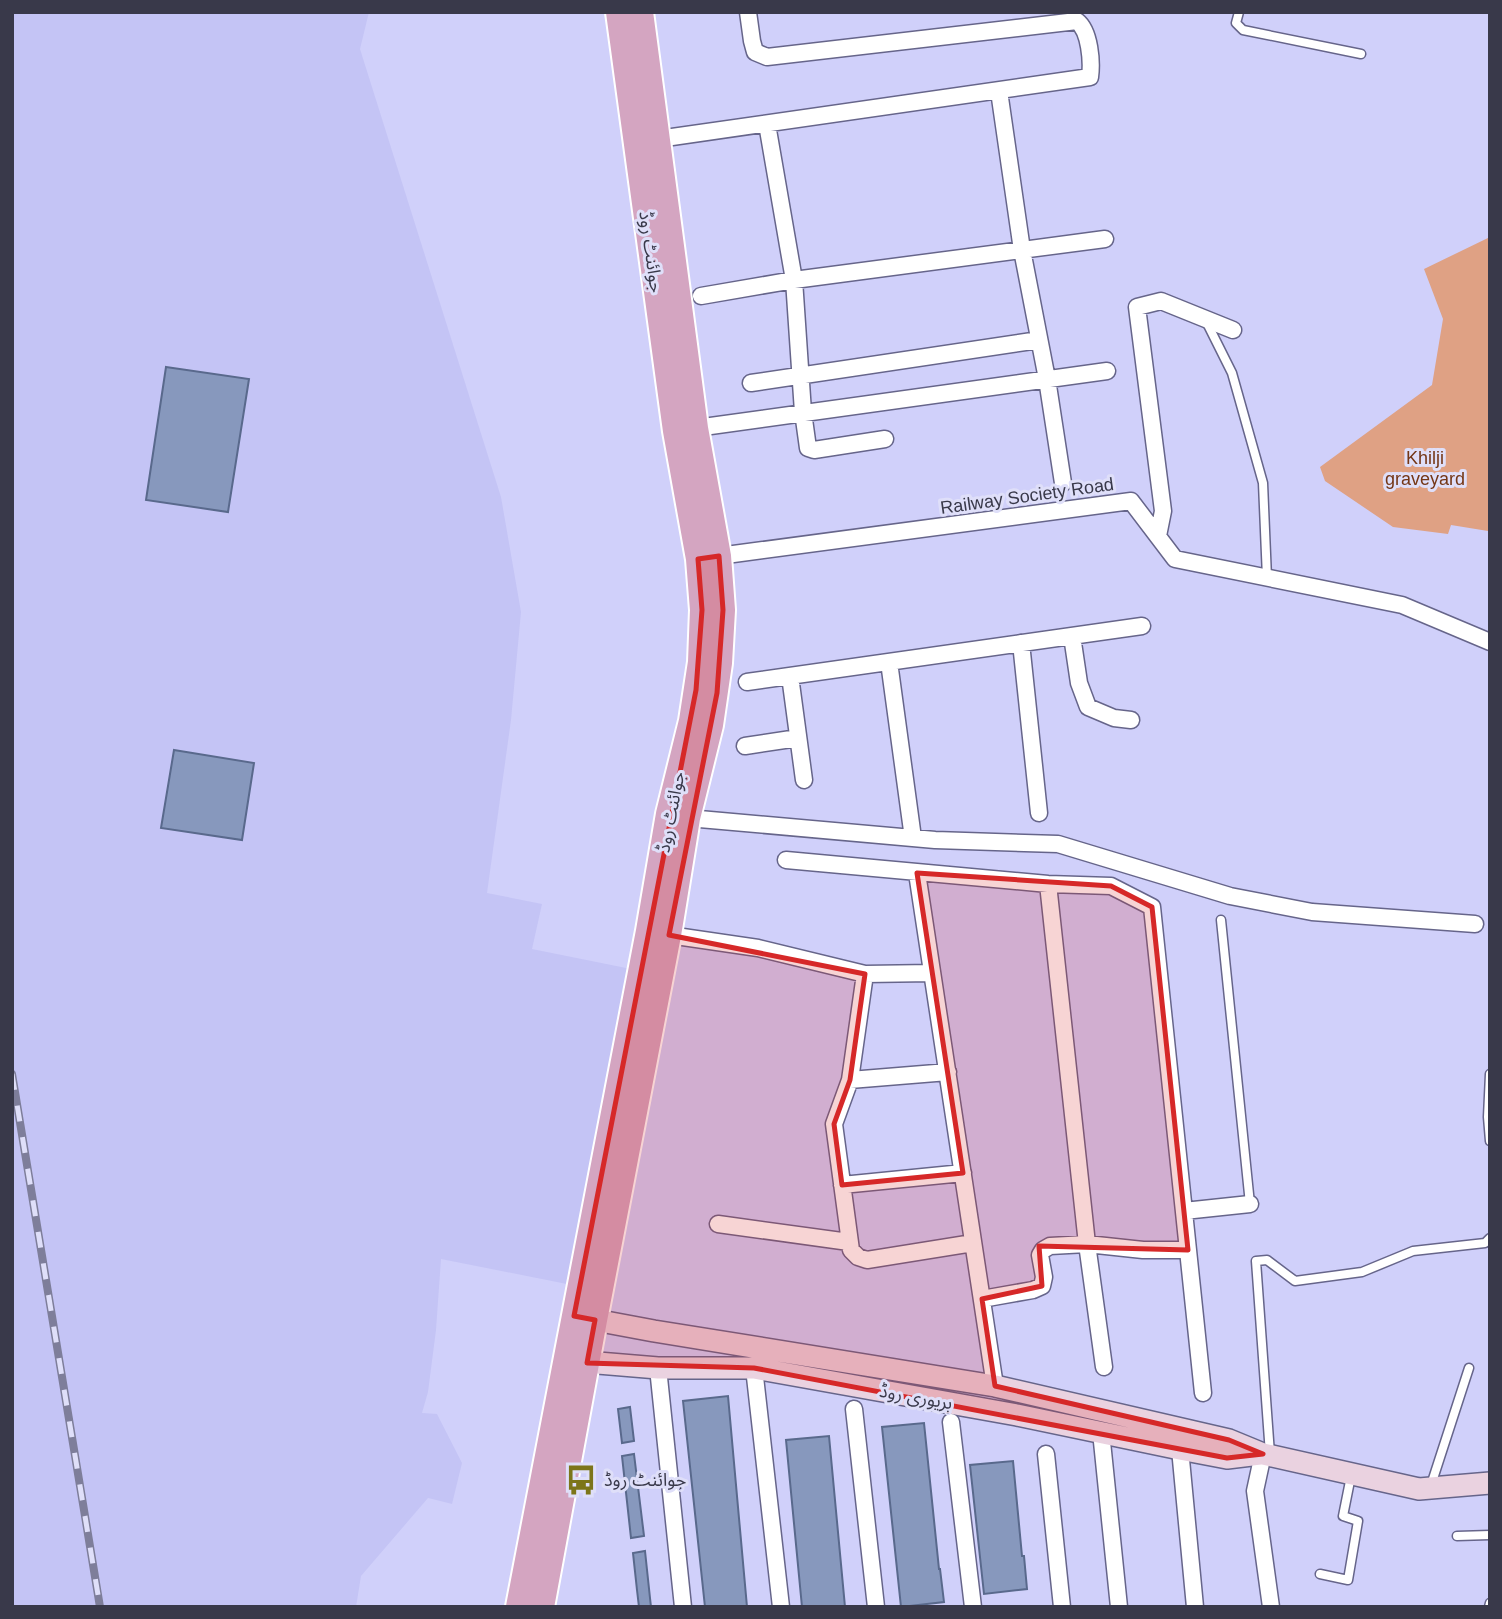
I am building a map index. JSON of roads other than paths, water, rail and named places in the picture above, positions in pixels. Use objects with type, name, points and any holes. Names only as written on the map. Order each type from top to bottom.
[{"type":"main road","name":"جوائنٹ روڈ","points":[[584,1318],[669,934],[688,818],[711,724],[720,663],[723,610],[676,431],[618,12]]},
{"type":"main road","name":"جوائنٹ روڈ","points":[[542,1607],[577,1361],[648,931],[668,814],[696,690],[708,558],[696,428],[641,12]]},
{"type":"main road","name":"بریوری روڈ","points":[[584,1318],[995,1386],[1229,1440],[1266,1454],[1419,1489],[1490,1483]]},
{"type":"main road","name":"جوائنٹ روڈ","points":[[518,1607],[577,1361]]},
{"type":"main road","name":"بریوری روڈ","points":[[577,1361],[658,1368],[754,1368],[1017,1415],[1227,1458],[1266,1454]]},
{"type":"street","points":[[658,139],[1090,76],[1087,34],[1083,25],[1077,21],[767,57],[755,52],[748,12]]},
{"type":"street","points":[[999,91],[1022,250],[1047,379],[1063,483]]},
{"type":"street","points":[[767,124],[794,280],[808,448],[814,450],[885,439]]},
{"type":"street","points":[[701,296],[794,280],[1105,239]]},
{"type":"street","points":[[1158,536],[1163,511],[1137,307],[1161,301],[1233,330]]},
{"type":"street","points":[[751,383],[1039,340]]},
{"type":"street","points":[[696,428],[1107,371]]},
{"type":"street","name":"Railway Society Road","points":[[708,558],[1131,501],[1175,559],[1402,605],[1490,642]]},
{"type":"street","points":[[747,682],[1142,626]]},
{"type":"street","points":[[1072,636],[1079,683],[1088,707],[1114,718],[1131,720]]},
{"type":"street","points":[[1021,643],[1039,813]]},
{"type":"street","points":[[889,662],[913,838]]},
{"type":"street","points":[[790,676],[803,780]]},
{"type":"street","points":[[746,746],[798,738]]},
{"type":"street","points":[[688,818],[913,838],[1058,844],[1230,896],[1312,912],[1475,924]]},
{"type":"street","points":[[786,860],[1048,884],[1111,886],[1152,907],[1203,1392]]},
{"type":"street","points":[[917,873],[995,1386]]},
{"type":"street","points":[[1048,884],[1087,1244],[1104,1367]]},
{"type":"street","points":[[669,934],[758,948],[865,974],[932,972]]},
{"type":"street","points":[[865,974],[850,1080],[834,1124],[851,1250],[858,1257],[867,1260],[974,1243]]},
{"type":"street","points":[[850,1080],[947,1072]]},
{"type":"street","points":[[842,1185],[963,1173]]},
{"type":"street","points":[[1184,1211],[1250,1204]]},
{"type":"street","points":[[718,1224],[849,1242]]},
{"type":"street","points":[[982,1299],[1034,1290],[1042,1286],[1044,1278],[1040,1255],[1049,1246],[1087,1244],[1143,1250],[1188,1250]]},
{"type":"street","points":[[658,1368],[683,1607]]},
{"type":"street","points":[[754,1368],[781,1607]]},
{"type":"street","points":[[855,1409],[876,1607]]},
{"type":"street","points":[[951,1422],[973,1607]]},
{"type":"street","points":[[1101,1433],[1119,1607]]},
{"type":"street","points":[[1180,1450],[1195,1607]]},
{"type":"street","points":[[1046,1454],[1062,1607]]},
{"type":"street","points":[[1266,1454],[1255,1491],[1271,1607]]},
{"type":"lane","points":[[1239,12],[1236,23],[1243,30],[1361,54]]},
{"type":"lane","points":[[1205,319],[1232,373],[1263,483],[1267,578]]},
{"type":"lane","points":[[1221,920],[1250,1204]]},
{"type":"lane","points":[[1490,1074],[1490,1141]]},
{"type":"lane","points":[[1266,1454],[1256,1261],[1266,1260],[1295,1281],[1362,1272],[1413,1251],[1485,1242],[1490,1238]]},
{"type":"lane","points":[[1431,1488],[1469,1368]]},
{"type":"lane","points":[[1320,1574],[1348,1580],[1358,1521],[1343,1516],[1352,1473]]},
{"type":"lane","points":[[1457,1536],[1490,1535]]},
{"type":"railway","points":[[12,1074],[100,1607]]},
{"type":"place","name":"جوائنٹ روڈ","points":[[581,1480]]},
{"type":"park label","name":"Khilji graveyard","points":[[1425,468]]}]
